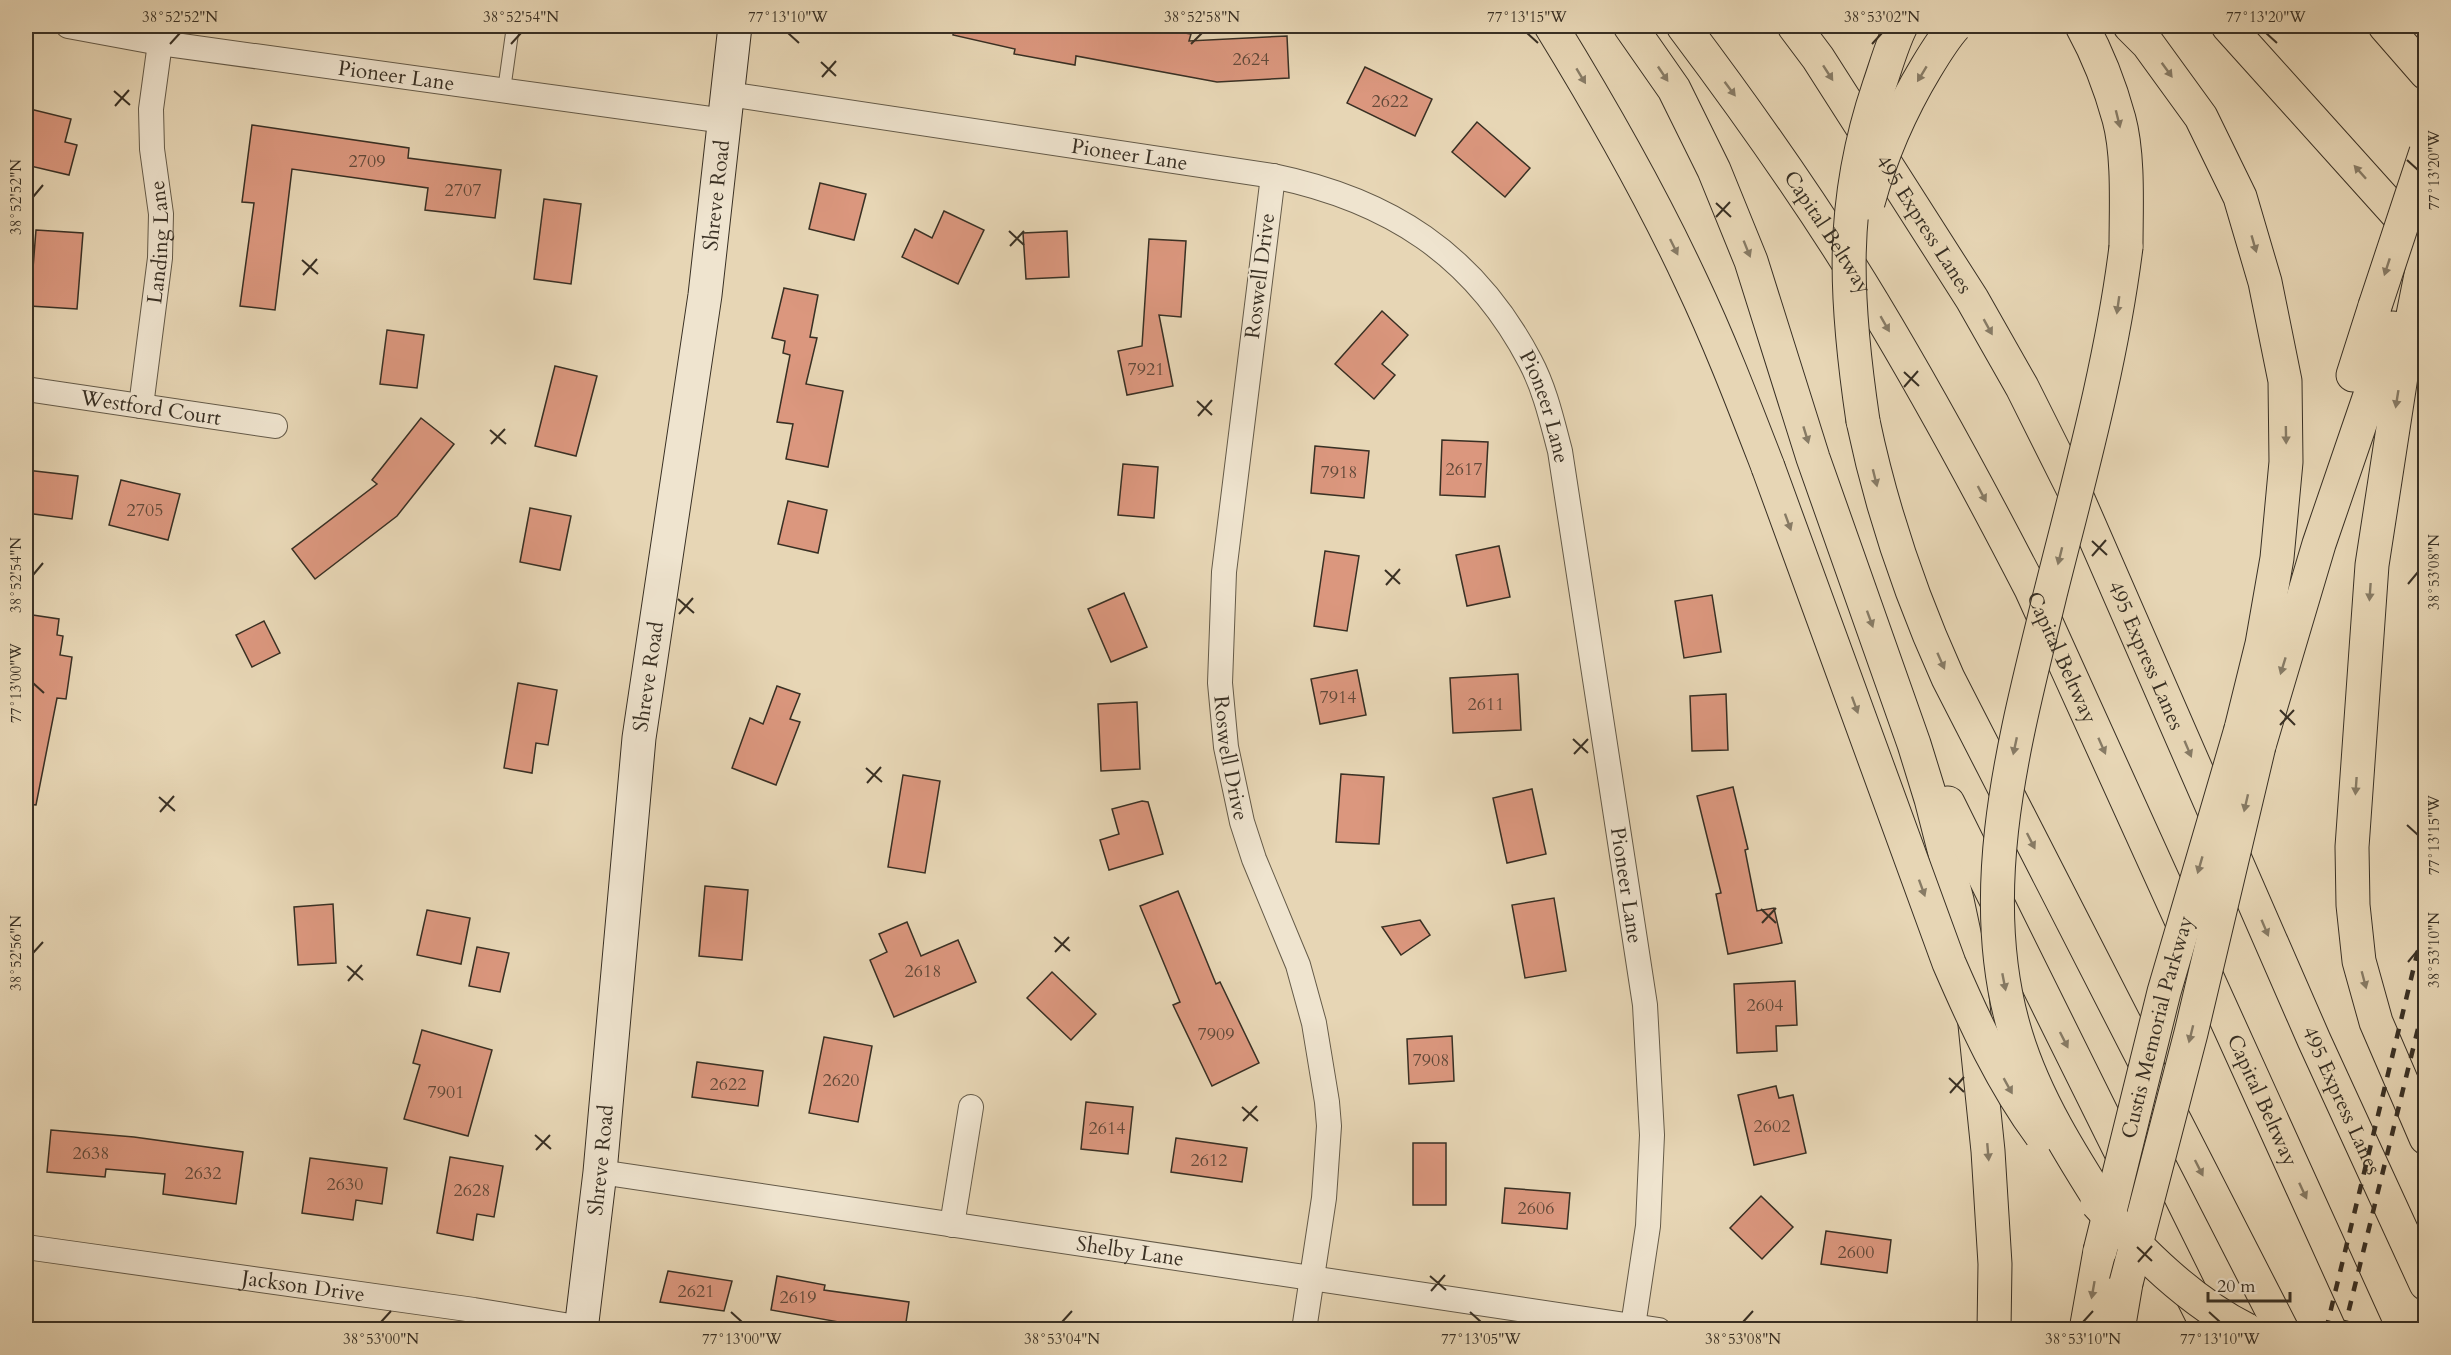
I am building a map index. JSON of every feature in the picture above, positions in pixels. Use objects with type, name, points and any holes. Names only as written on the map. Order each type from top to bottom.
[{"type":"highway","points":[[1551,26],[1626,155],[1692,282],[1724,354],[1768,467],[1949,963],[1983,1040],[2026,1114],[2060,1161],[2112,1219],[2170,1276],[2209,1306],[2247,1329]]},
{"type":"highway","points":[[1630,26],[1674,89],[1714,170],[1751,261],[1813,458],[1931,799],[1957,900],[1966,948],[1988,1151],[1995,1264],[1994,1329]]},
{"type":"highway","name":"Capital Beltway","points":[[1683,26],[1755,124],[1866,292],[1971,473],[2031,589],[2367,1329]]},
{"type":"highway","name":"495 Express Lanes","points":[[1794,26],[1818,58],[1972,299],[2022,387],[2078,499],[2314,1040],[2426,1284]]},
{"type":"highway","points":[[1901,26],[1870,111],[1858,158],[1851,205],[1848,261],[1850,316],[1863,421],[1882,507],[1911,591],[1948,678],[2282,1329]]},
{"type":"highway","points":[[1850,316],[1857,244],[1882,155],[1914,87],[1955,26]]},
{"type":"highway","points":[[2082,26],[2097,54],[2120,121],[2126,185],[2126,247],[2117,314],[2104,378],[2034,659],[2012,763],[2000,853],[1998,930],[2002,977],[2016,1035],[2037,1089],[2071,1154],[2112,1219]]},
{"type":"highway","points":[[2118,1329],[2126,1283],[2192,1033],[2250,738],[2262,644],[2277,558],[2286,462],[2285,381],[2265,282],[2240,198],[2201,117],[2148,44],[2130,26]]},
{"type":"highway","points":[[2228,26],[2391,207],[2425,257],[2391,326],[2250,738]]},
{"type":"highway","points":[[2385,26],[2426,73]]},
{"type":"highway","points":[[2426,152],[2391,326],[2352,847],[2353,905],[2359,960],[2376,1022],[2426,1138]]},
{"type":"highway","points":[[1893,685],[1968,849],[2209,1329]]},
{"type":"highway","name":"Custis Memorial Parkway","points":[[2086,1329],[2100,1251],[2164,992],[2250,738]]},
{"type":"main road","name":"Shreve Road","points":[[582,1329],[600,1172],[639,738],[705,295],[735,26]]},
{"type":"street","name":"Pioneer Lane","points":[[68,26],[160,43],[504,90],[726,108],[1273,176],[1315,185],[1361,201],[1403,223],[1441,250],[1476,283],[1507,321],[1531,362],[1549,406],[1560,451],[1646,1005],[1652,1135],[1648,1226],[1633,1326]]},
{"type":"street","name":"Landing Lane","points":[[141,406],[160,258],[160,214],[152,148],[151,109],[160,43]]},
{"type":"street","name":"Roswell Drive","points":[[1273,176],[1224,572],[1220,683],[1226,747],[1242,822],[1254,859],[1298,965],[1314,1023],[1327,1102],[1329,1126],[1324,1198],[1304,1329]]},
{"type":"street","name":"Westford Court","points":[[26,389],[275,426]]},
{"type":"street","points":[[952,1225],[971,1107]]},
{"type":"street","name":"Shelby Lane","points":[[600,1172],[1659,1329]]},
{"type":"street","name":"Jackson Drive","points":[[26,1247],[474,1310],[582,1329]]},
{"type":"lane","points":[[504,90],[513,26]]},
{"type":"building","points":[[954,26],[1142,26],[1191,34],[1189,41],[1287,36],[1289,78],[1217,82],[1076,56],[1075,65],[1014,54],[1015,49],[953,35]]},
{"type":"building","points":[[1365,67],[1432,99],[1415,136],[1347,103]]},
{"type":"building","points":[[26,108],[71,119],[65,142],[77,145],[69,175],[26,165]]},
{"type":"building","points":[[1477,122],[1530,168],[1505,197],[1452,152]]},
{"type":"building","points":[[252,125],[409,148],[408,158],[501,170],[495,218],[425,210],[428,188],[292,169],[275,310],[240,306],[254,203],[242,202]]},
{"type":"building","points":[[820,183],[866,194],[854,240],[809,229]]},
{"type":"building","points":[[544,199],[581,204],[571,284],[534,279]]},
{"type":"building","points":[[944,211],[984,230],[958,284],[902,257],[915,229],[932,238]]},
{"type":"building","points":[[36,230],[83,233],[77,309],[30,306]]},
{"type":"building","points":[[1067,231],[1069,277],[1026,279],[1023,233]]},
{"type":"building","points":[[1149,239],[1186,241],[1181,317],[1159,315],[1173,386],[1127,395],[1118,351],[1142,346]]},
{"type":"building","points":[[784,288],[818,295],[810,337],[817,338],[806,384],[843,391],[828,467],[786,459],[793,424],[777,422],[790,355],[783,353],[785,341],[772,338]]},
{"type":"building","points":[[1382,311],[1408,335],[1382,364],[1395,375],[1374,399],[1335,364]]},
{"type":"building","points":[[387,330],[424,335],[417,388],[380,384]]},
{"type":"building","points":[[555,366],[597,376],[576,456],[535,446]]},
{"type":"building","points":[[421,418],[454,444],[397,516],[315,579],[292,549],[377,484],[372,480]]},
{"type":"building","points":[[1442,440],[1488,442],[1485,497],[1440,495]]},
{"type":"building","points":[[1315,446],[1369,451],[1364,498],[1311,493]]},
{"type":"building","points":[[1123,464],[1158,467],[1154,518],[1118,515]]},
{"type":"building","points":[[26,470],[78,476],[72,519],[26,513]]},
{"type":"building","points":[[121,480],[180,494],[168,540],[109,525]]},
{"type":"building","points":[[788,501],[827,510],[818,553],[778,544]]},
{"type":"building","points":[[530,508],[571,516],[560,570],[520,562]]},
{"type":"building","points":[[1499,546],[1510,597],[1467,606],[1456,555]]},
{"type":"building","points":[[1325,551],[1359,556],[1347,631],[1314,626]]},
{"type":"building","points":[[1124,593],[1147,647],[1111,662],[1088,609]]},
{"type":"building","points":[[1712,595],[1721,652],[1684,658],[1675,601]]},
{"type":"building","points":[[26,614],[59,619],[57,635],[63,636],[60,655],[72,657],[66,699],[57,698],[36,805],[26,804]]},
{"type":"building","points":[[264,621],[280,653],[252,667],[236,635]]},
{"type":"building","points":[[1357,670],[1366,715],[1320,724],[1311,679]]},
{"type":"building","points":[[1518,674],[1521,730],[1453,733],[1450,678]]},
{"type":"building","points":[[518,683],[557,690],[548,745],[536,743],[532,773],[504,768]]},
{"type":"building","points":[[777,686],[800,694],[790,719],[800,722],[776,785],[732,768],[750,718],[763,724]]},
{"type":"building","points":[[1726,694],[1728,750],[1692,751],[1690,696]]},
{"type":"building","points":[[1137,702],[1140,769],[1101,771],[1098,704]]},
{"type":"building","points":[[1341,774],[1384,777],[1379,844],[1336,842]]},
{"type":"building","points":[[903,775],[940,781],[925,873],[888,867]]},
{"type":"building","points":[[1733,787],[1748,849],[1745,850],[1757,911],[1774,908],[1782,943],[1728,954],[1716,894],[1721,893],[1697,796]]},
{"type":"building","points":[[1532,789],[1546,854],[1507,863],[1493,798]]},
{"type":"building","points":[[1142,801],[1148,802],[1163,854],[1109,870],[1100,840],[1119,834],[1112,809]]},
{"type":"building","points":[[705,886],[748,890],[742,960],[699,956]]},
{"type":"building","points":[[1178,891],[1216,984],[1220,982],[1259,1063],[1212,1086],[1173,1005],[1180,1002],[1140,906]]},
{"type":"building","points":[[1554,898],[1566,971],[1525,978],[1512,905]]},
{"type":"building","points":[[333,904],[336,963],[298,965],[294,907]]},
{"type":"building","points":[[427,910],[470,918],[461,964],[417,955]]},
{"type":"building","points":[[1420,920],[1430,935],[1401,955],[1382,927]]},
{"type":"building","points":[[907,922],[921,956],[958,940],[976,982],[894,1017],[870,960],[887,952],[879,934]]},
{"type":"building","points":[[477,947],[509,953],[500,992],[469,986]]},
{"type":"building","points":[[1052,972],[1096,1014],[1071,1040],[1027,998]]},
{"type":"building","points":[[1795,981],[1797,1025],[1776,1026],[1777,1051],[1737,1053],[1734,984]]},
{"type":"building","points":[[422,1030],[492,1050],[468,1136],[404,1119],[420,1065],[413,1063]]},
{"type":"building","points":[[1452,1036],[1454,1081],[1409,1084],[1407,1039]]},
{"type":"building","points":[[824,1037],[872,1046],[858,1122],[809,1113]]},
{"type":"building","points":[[697,1062],[763,1071],[758,1106],[692,1097]]},
{"type":"building","points":[[1776,1086],[1779,1098],[1793,1095],[1806,1153],[1754,1165],[1738,1095]]},
{"type":"building","points":[[1086,1102],[1133,1107],[1128,1154],[1081,1149]]},
{"type":"building","points":[[51,1130],[134,1137],[243,1152],[236,1204],[163,1194],[165,1174],[106,1169],[105,1177],[47,1172]]},
{"type":"building","points":[[1176,1138],[1247,1148],[1242,1182],[1171,1172]]},
{"type":"building","points":[[1413,1143],[1446,1143],[1446,1205],[1413,1205]]},
{"type":"building","points":[[450,1157],[503,1166],[494,1217],[477,1214],[473,1240],[437,1233]]},
{"type":"building","points":[[310,1158],[387,1168],[382,1204],[356,1200],[353,1220],[302,1213]]},
{"type":"building","points":[[1505,1188],[1570,1193],[1567,1229],[1502,1223]]},
{"type":"building","points":[[1761,1196],[1793,1227],[1762,1259],[1730,1228]]},
{"type":"building","points":[[1826,1231],[1891,1240],[1887,1273],[1821,1264]]},
{"type":"building","points":[[668,1271],[732,1281],[724,1311],[660,1302]]},
{"type":"building","points":[[777,1276],[825,1285],[824,1290],[909,1302],[905,1329],[855,1329],[856,1325],[771,1310]]},
{"type":"railway","points":[[2326,1330],[2426,917]]},
{"type":"railway","points":[[2344,1330],[2426,996]]}]
